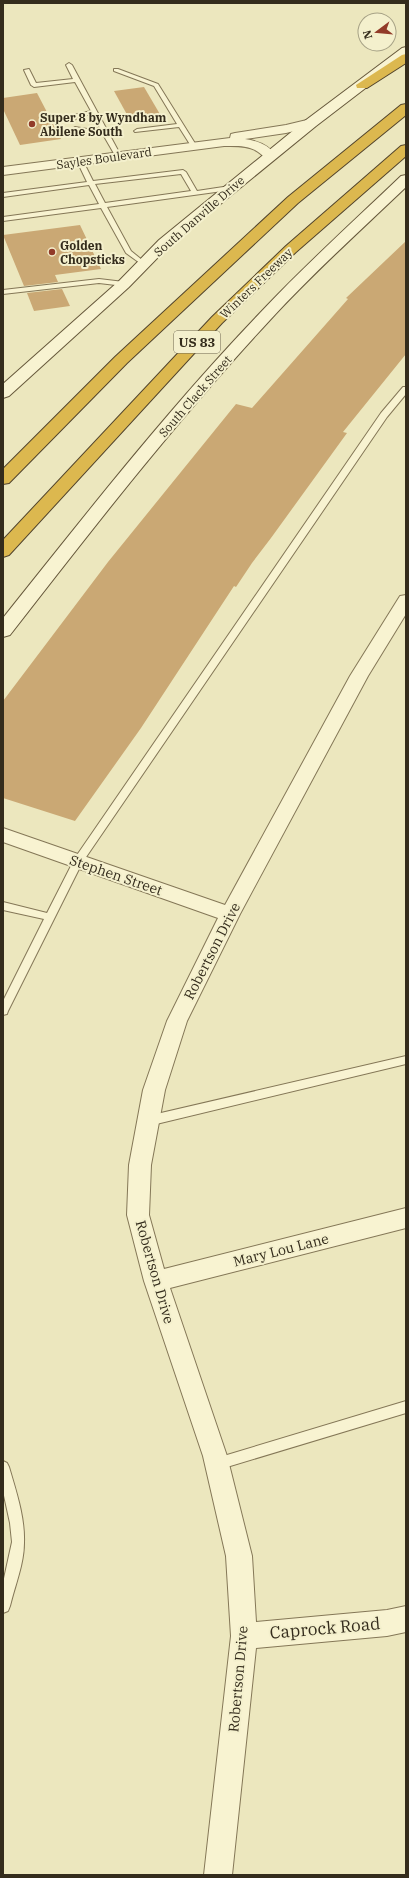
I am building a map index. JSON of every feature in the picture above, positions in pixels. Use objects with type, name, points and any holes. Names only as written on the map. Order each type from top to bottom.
[{"type":"highway","points":[[362,85],[406,58]]},
{"type":"highway","name":"US 83","points":[[3,479],[121,360],[287,205],[406,108]]},
{"type":"highway","name":"Winters Freeway","points":[[3,551],[217,320],[291,249],[406,149]]},
{"type":"main road","name":"South Danville Drive","points":[[3,393],[124,284],[164,243],[311,123],[406,51]]},
{"type":"main road","name":"South Clack Street","points":[[3,631],[89,522],[176,416],[264,316],[404,183]]},
{"type":"street","name":"Sayles Boulevard","points":[[3,171],[199,144],[286,129],[311,123]]},
{"type":"street","name":"Sayles Boulevard","points":[[199,144],[249,143],[264,149],[270,156]]},
{"type":"street","name":"Robertson Drive","points":[[218,1875],[244,1636],[239,1556],[217,1464],[156,1281],[138,1215],[140,1165],[154,1090],[177,1021],[230,914],[359,676],[406,600]]},
{"type":"street","name":"Stephen Street","points":[[3,835],[230,914]]},
{"type":"street","name":"Mary Lou Lane","points":[[156,1281],[406,1218]]},
{"type":"street","name":"Caprock Road","points":[[244,1636],[387,1623],[406,1619]]},
{"type":"lane","points":[[69,65],[118,156]]},
{"type":"lane","points":[[27,70],[34,85],[77,80]]},
{"type":"lane","points":[[116,70],[156,85],[181,125],[199,144]]},
{"type":"lane","points":[[70,121],[76,116],[94,112]]},
{"type":"lane","points":[[137,131],[181,125]]},
{"type":"lane","points":[[75,129],[87,132],[103,129]]},
{"type":"lane","points":[[80,161],[128,252],[144,264]]},
{"type":"lane","points":[[3,195],[183,172],[195,193]]},
{"type":"lane","points":[[3,219],[230,188]]},
{"type":"lane","points":[[3,292],[99,281],[124,284]]},
{"type":"lane","points":[[3,1011],[78,861],[384,415],[406,389]]},
{"type":"lane","points":[[3,906],[50,917]]},
{"type":"lane","points":[[148,1121],[406,1060]]},
{"type":"lane","points":[[217,1464],[406,1407]]},
{"type":"lane","points":[[3,1467],[15,1520],[18,1543],[14,1567],[3,1606]]},
{"type":"building","points":[[144,87],[161,116],[130,120],[114,91]]},
{"type":"building","name":"Super 8 by Wyndham Abilene South","points":[[37,93],[61,139],[20,145],[3,109],[3,98]]},
{"type":"building","name":"Golden Chopsticks","points":[[80,225],[101,269],[55,275],[58,282],[24,286],[3,235]]},
{"type":"building","points":[[406,241],[406,354],[343,432],[347,433],[236,587],[234,586],[141,728],[75,821],[3,798],[3,701],[108,562],[236,404],[252,408],[348,299],[346,298]]},
{"type":"building","points":[[62,289],[70,306],[34,311],[27,293]]},
{"type":"place","name":"Super 8 by Wyndham Abilene South","points":[[32,124]]},
{"type":"place","name":"Golden Chopsticks","points":[[52,252]]}]
